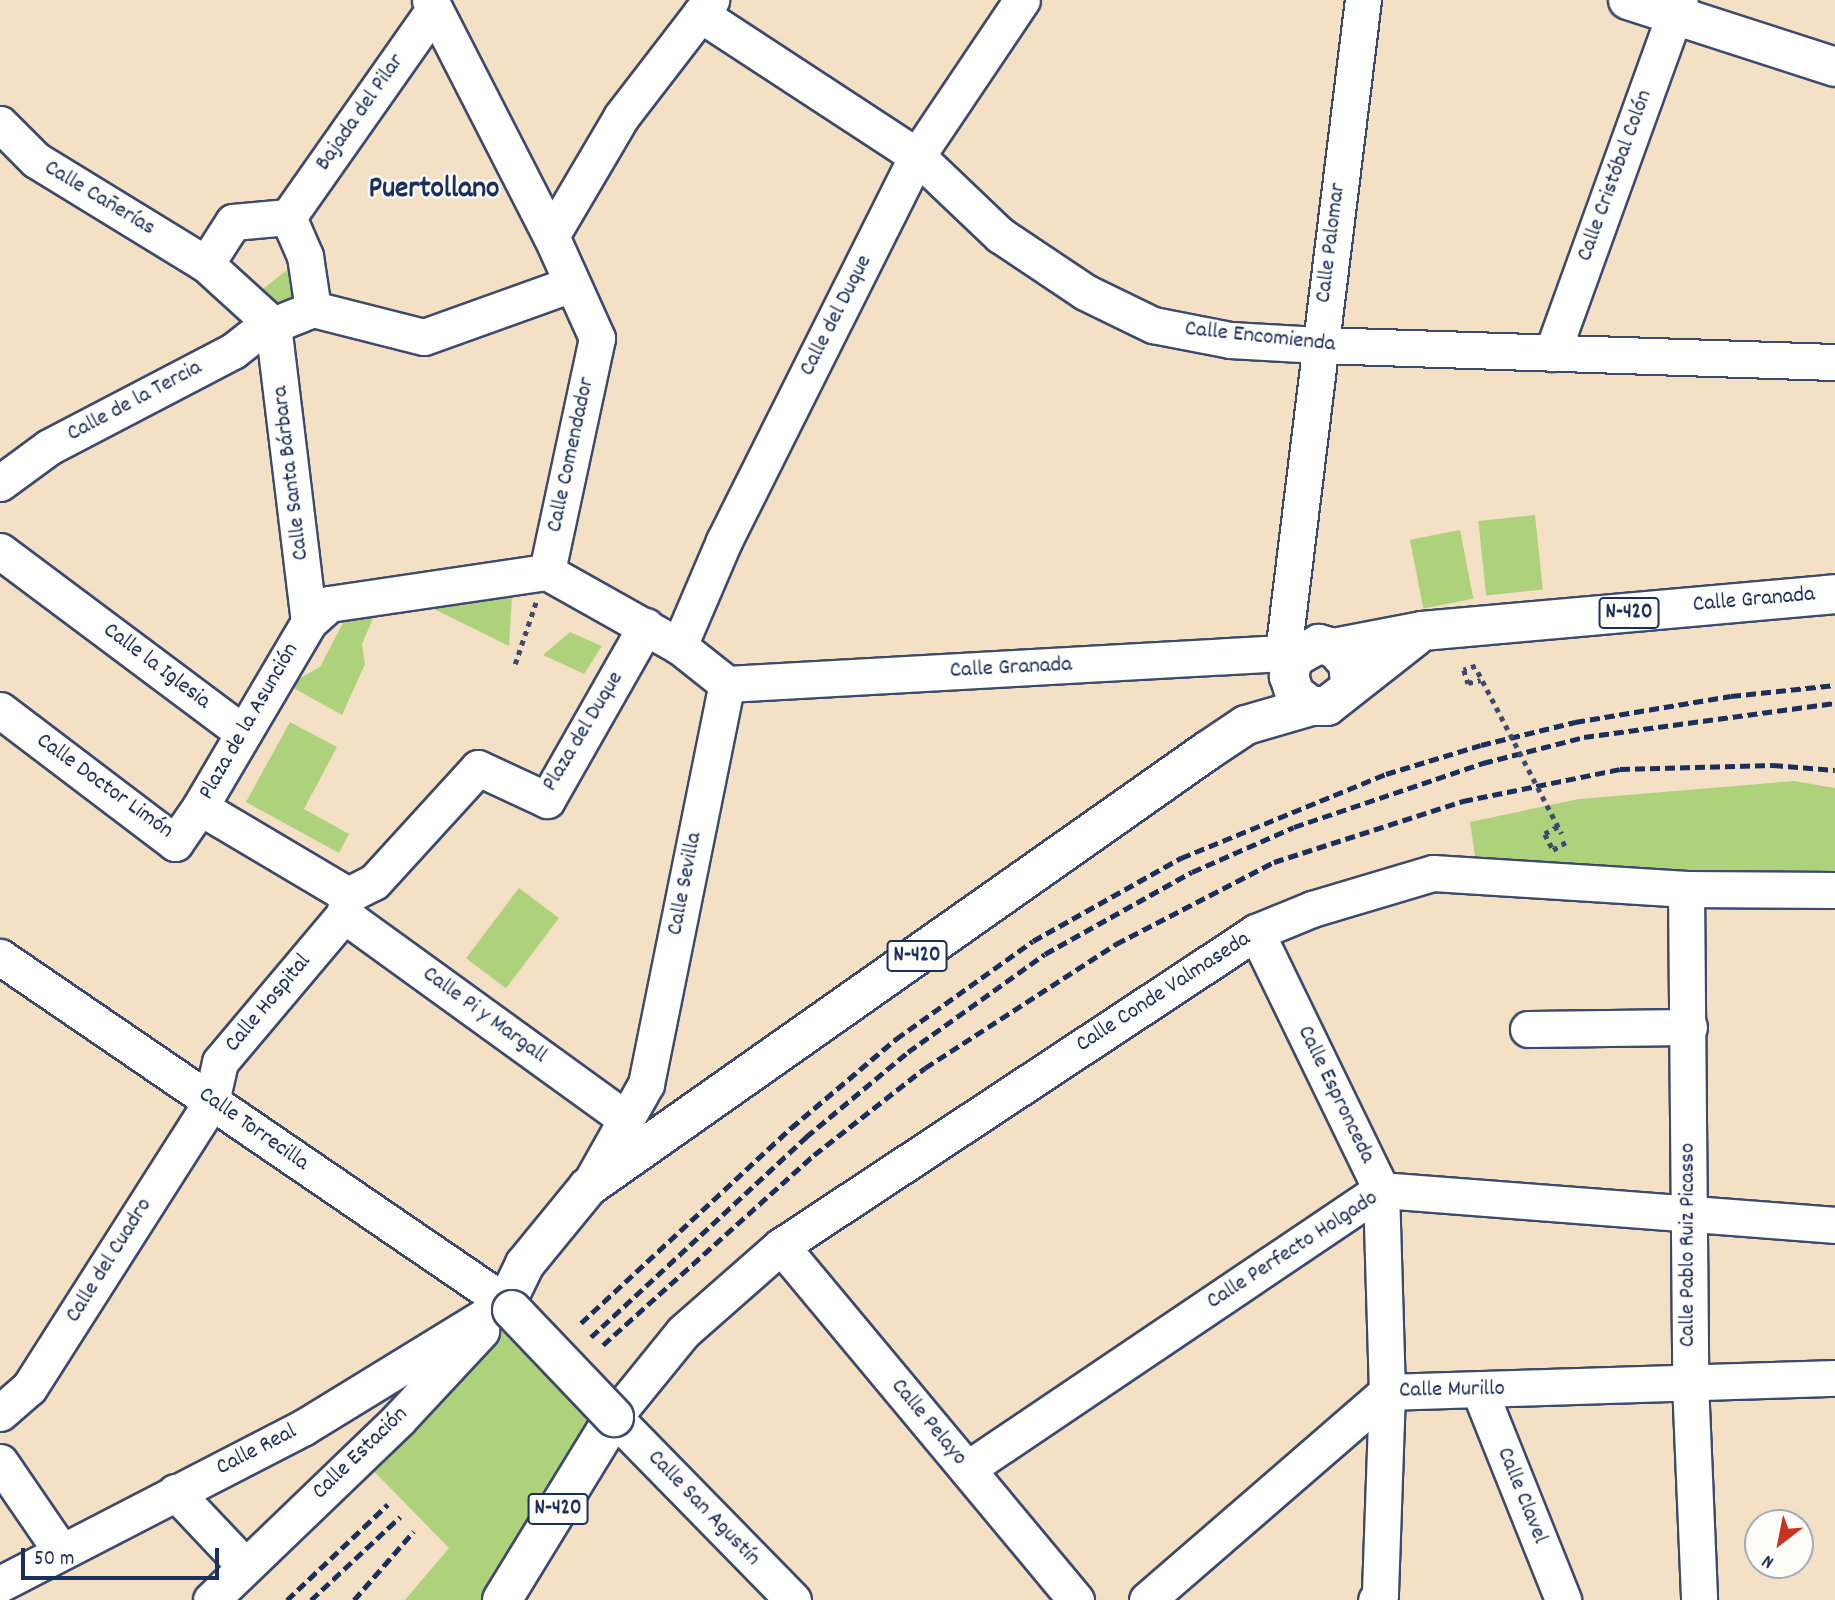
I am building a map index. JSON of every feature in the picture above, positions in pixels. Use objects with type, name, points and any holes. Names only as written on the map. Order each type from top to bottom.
[{"type":"main road","points":[[1628,0],[1677,7],[1835,66]]},
{"type":"main road","name":"Calle Granada","points":[[1422,631],[1835,594]]},
{"type":"main road","name":"N-420","points":[[1294,673],[1334,702],[1350,684],[1422,631]]},
{"type":"main road","name":"N-420","points":[[509,1306],[525,1264],[588,1186],[1246,725],[1319,645],[1334,648],[1422,631]]},
{"type":"main road","points":[[1334,648],[1348,663],[1350,684]]},
{"type":"main road","points":[[509,1306],[614,1417]]},
{"type":"main road","name":"N-420","points":[[502,1600],[614,1417]]},
{"type":"street","name":"Calle del Duque","points":[[679,646],[724,541],[917,156],[1022,0]]},
{"type":"street","name":"Calle Palomar","points":[[1294,673],[1318,345],[1363,0]]},
{"type":"street","name":"Bajada del Pilar","points":[[288,216],[432,4]]},
{"type":"street","points":[[206,264],[233,222],[288,216],[305,256],[313,309],[424,337],[569,285],[551,236],[432,4]]},
{"type":"street","name":"Calle Encomienda","points":[[705,7],[917,156],[1000,235],[1085,292],[1153,326],[1230,340],[1318,345],[1835,362]]},
{"type":"street","points":[[551,236],[621,117],[705,7]]},
{"type":"street","name":"Calle Cristóbal Colón","points":[[1552,353],[1677,7]]},
{"type":"street","name":"Calle Cañerías","points":[[0,124],[36,160],[206,264],[271,324]]},
{"type":"street","name":"Calle Comendador","points":[[547,572],[597,338],[569,285]]},
{"type":"street","name":"Calle de la Tercia","points":[[0,484],[49,447],[233,351],[271,324],[313,309]]},
{"type":"street","name":"Calle Santa Bárbara","points":[[271,324],[309,622]]},
{"type":"street","name":"Calle la Iglesia","points":[[0,551],[243,733]]},
{"type":"street","points":[[547,572],[679,646],[724,698]]},
{"type":"street","name":"Plaza de la Asunción","points":[[346,905],[200,807],[309,622],[329,604],[391,592],[547,572]]},
{"type":"street","name":"Plaza del Duque","points":[[346,905],[374,882],[478,768],[547,800],[646,626]]},
{"type":"street","name":"Calle Granada","points":[[724,698],[1294,673]]},
{"type":"street","name":"Calle Sevilla","points":[[624,1118],[646,1084],[724,698]]},
{"type":"street","name":"Calle Doctor Limón","points":[[0,710],[175,843],[200,807]]},
{"type":"street","name":"Calle Conde Valmaseda","points":[[614,1417],[683,1332],[781,1246],[1256,932],[1312,909],[1433,873],[1686,889],[1835,890]]},
{"type":"street","name":"Calle Pablo Ruiz Picasso","points":[[1686,889],[1690,1382],[1699,1600]]},
{"type":"street","name":"Calle Hospital","points":[[211,1102],[220,1062],[346,905]]},
{"type":"street","name":"Calle Pi y Margall","points":[[346,905],[624,1118]]},
{"type":"street","name":"Calle Espronceda","points":[[1256,932],[1381,1190],[1387,1392],[1380,1595],[1376,1600]]},
{"type":"street","name":"Calle Torrecilla","points":[[0,957],[509,1306]]},
{"type":"street","points":[[1528,1029],[1689,1027]]},
{"type":"street","points":[[646,1084],[652,1108],[685,1119]]},
{"type":"street","name":"Calle del Cuadro","points":[[0,1413],[29,1388],[211,1102]]},
{"type":"street","points":[[588,1186],[624,1118]]},
{"type":"street","name":"Calle Perfecto Holgado","points":[[967,1469],[1381,1190],[1835,1225]]},
{"type":"street","name":"Calle Pelayo","points":[[781,1246],[1076,1600]]},
{"type":"street","name":"Calle Real","points":[[0,1584],[304,1427],[369,1386],[509,1306]]},
{"type":"street","name":"Calle Estación","points":[[211,1600],[398,1420],[509,1306]]},
{"type":"street","name":"Calle Murillo","points":[[1147,1600],[1387,1392],[1480,1392],[1835,1378]]},
{"type":"street","points":[[369,1386],[388,1400],[398,1420]]},
{"type":"street","name":"Calle Clavel","points":[[1480,1392],[1563,1600]]},
{"type":"street","name":"Calle San Agustín","points":[[614,1417],[793,1600]]},
{"type":"street","points":[[0,1462],[61,1551]]},
{"type":"street","points":[[175,1492],[245,1566]]},
{"type":"path","points":[[515,664],[547,572]]},
{"type":"path","points":[[1481,680],[1468,683],[1464,670],[1477,669],[1562,834]]},
{"type":"path","points":[[1558,827],[1545,834],[1553,850],[1566,842]]},
{"type":"green space","points":[[305,256],[313,309],[245,303]]},
{"type":"green space","points":[[1535,515],[1543,590],[1486,596],[1478,521]]},
{"type":"green space","points":[[1460,530],[1473,599],[1423,608],[1410,540]]},
{"type":"green space","points":[[512,595],[509,646],[424,604]]},
{"type":"green space","points":[[374,616],[362,644],[365,664],[342,715],[288,685],[320,667],[344,621]]},
{"type":"green space","points":[[570,632],[602,646],[584,674],[543,655]]},
{"type":"green space","points":[[290,722],[337,747],[304,809],[349,834],[339,853],[246,802]]},
{"type":"green space","points":[[1794,781],[1835,788],[1835,890],[1478,876],[1470,822],[1579,799]]},
{"type":"green space","points":[[519,888],[559,918],[506,988],[466,958]]},
{"type":"green space","points":[[506,1303],[614,1417],[502,1600],[405,1600],[449,1548],[359,1456]]},
{"type":"railway","points":[[581,1323],[791,1128],[896,1039],[1033,941],[1181,858],[1386,774],[1481,745],[1575,722],[1731,696],[1835,685]]},
{"type":"railway","points":[[591,1337],[806,1137],[908,1052],[1045,954],[1192,872],[1294,827],[1483,763],[1584,737],[1835,703]]},
{"type":"railway","points":[[603,1345],[814,1155],[925,1068],[1116,944],[1274,862],[1463,801],[1620,769],[1773,765],[1835,770]]},
{"type":"railway","points":[[287,1600],[388,1504]]},
{"type":"railway","points":[[311,1600],[400,1517]]},
{"type":"railway","points":[[354,1600],[414,1531]]},
{"type":"district","name":"Puertollano","points":[[434,191]]}]
